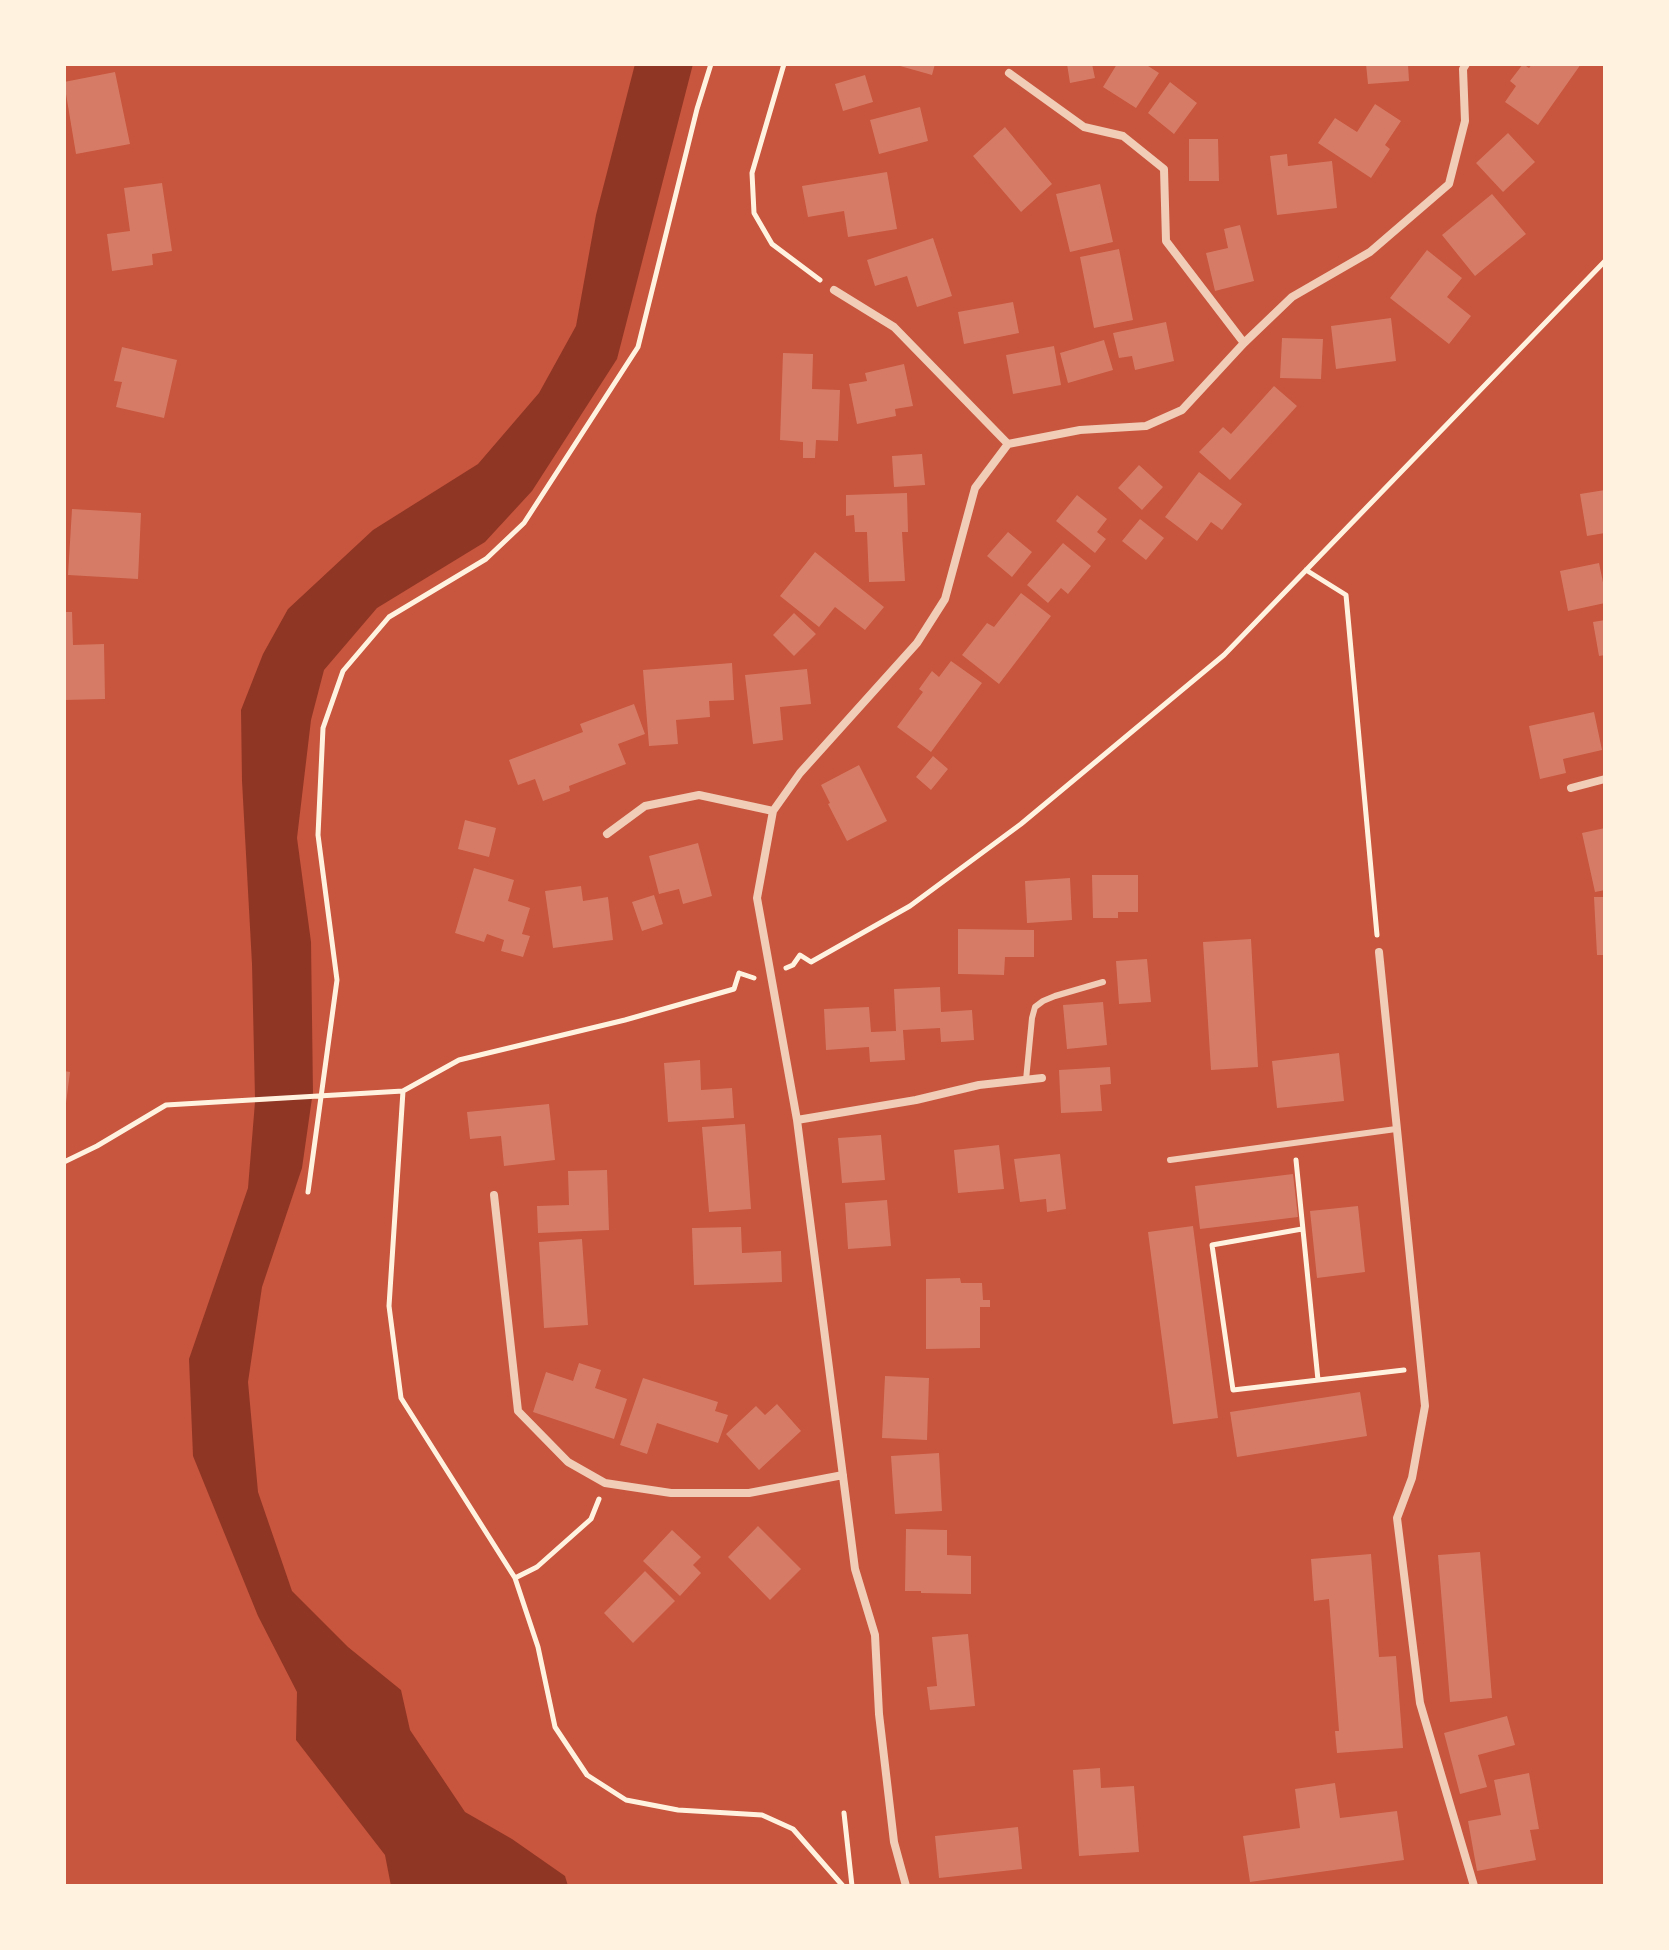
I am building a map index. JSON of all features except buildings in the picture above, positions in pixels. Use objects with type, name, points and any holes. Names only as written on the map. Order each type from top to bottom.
[{"type":"street","points":[[906,1886],[894,1842],[879,1714],[875,1635],[855,1569],[797,1120],[757,898],[773,811],[800,773],[917,643],[945,599],[975,488],[1008,444],[1080,430],[1146,426],[1182,410],[1292,297],[1370,252],[1449,184],[1465,121],[1463,69],[1466,64]]},
{"type":"street","points":[[1009,73],[1084,127],[1123,136],[1164,169],[1166,241],[1244,343]]},
{"type":"street","points":[[834,290],[894,327],[1008,444]]},
{"type":"street","points":[[1571,788],[1605,779]]},
{"type":"street","points":[[607,834],[645,806],[699,795],[773,811]]},
{"type":"street","points":[[1379,952],[1425,1406],[1412,1478],[1397,1518],[1420,1703],[1474,1886]]},
{"type":"street","points":[[797,1120],[916,1100],[979,1085],[1042,1078]]},
{"type":"street","points":[[494,1195],[518,1411],[568,1462],[605,1483],[671,1493],[749,1493],[843,1475]]},
{"type":"lane","points":[[1026,1080],[1035,1007],[1055,996],[1103,982]]},
{"type":"lane","points":[[1170,1160],[1396,1129]]},
{"type":"path","points":[[308,1192],[337,980],[318,835],[323,728],[343,671],[389,617],[486,559],[524,523],[638,347],[711,64]]},
{"type":"path","points":[[784,64],[752,173],[754,213],[772,244],[834,290]]},
{"type":"path","points":[[811,962],[910,906],[1021,824],[1224,655],[1605,261]]},
{"type":"path","points":[[1306,570],[1346,595],[1379,952]]},
{"type":"path","points":[[64,1162],[166,1105],[403,1091],[459,1060],[625,1020],[734,989]]},
{"type":"path","points":[[403,1091],[389,1306],[401,1398],[515,1578],[538,1647],[555,1727],[587,1775],[626,1800],[678,1810],[762,1815],[793,1829],[843,1886]]},
{"type":"path","points":[[1294,1143],[1318,1380]]},
{"type":"path","points":[[1302,1229],[1212,1245],[1233,1390],[1421,1368]]},
{"type":"path","points":[[515,1578],[537,1567],[591,1519],[605,1483]]},
{"type":"path","points":[[844,1813],[852,1886]]},
{"type":"shaded area","points":[[635,64],[693,64],[617,359],[532,491],[485,542],[377,608],[324,670],[311,720],[297,838],[311,942],[313,1095],[255,1098],[241,710],[263,654],[288,609],[373,530],[478,464],[539,393],[576,326],[596,215]]},
{"type":"shaded area","points":[[312,1098],[302,1168],[262,1287],[248,1382],[258,1492],[292,1591],[348,1647],[401,1690],[410,1730],[465,1812],[512,1839],[565,1876],[568,1886],[391,1886],[385,1855],[296,1740],[297,1692],[258,1616],[193,1456],[189,1359],[248,1188],[255,1102]]}]
